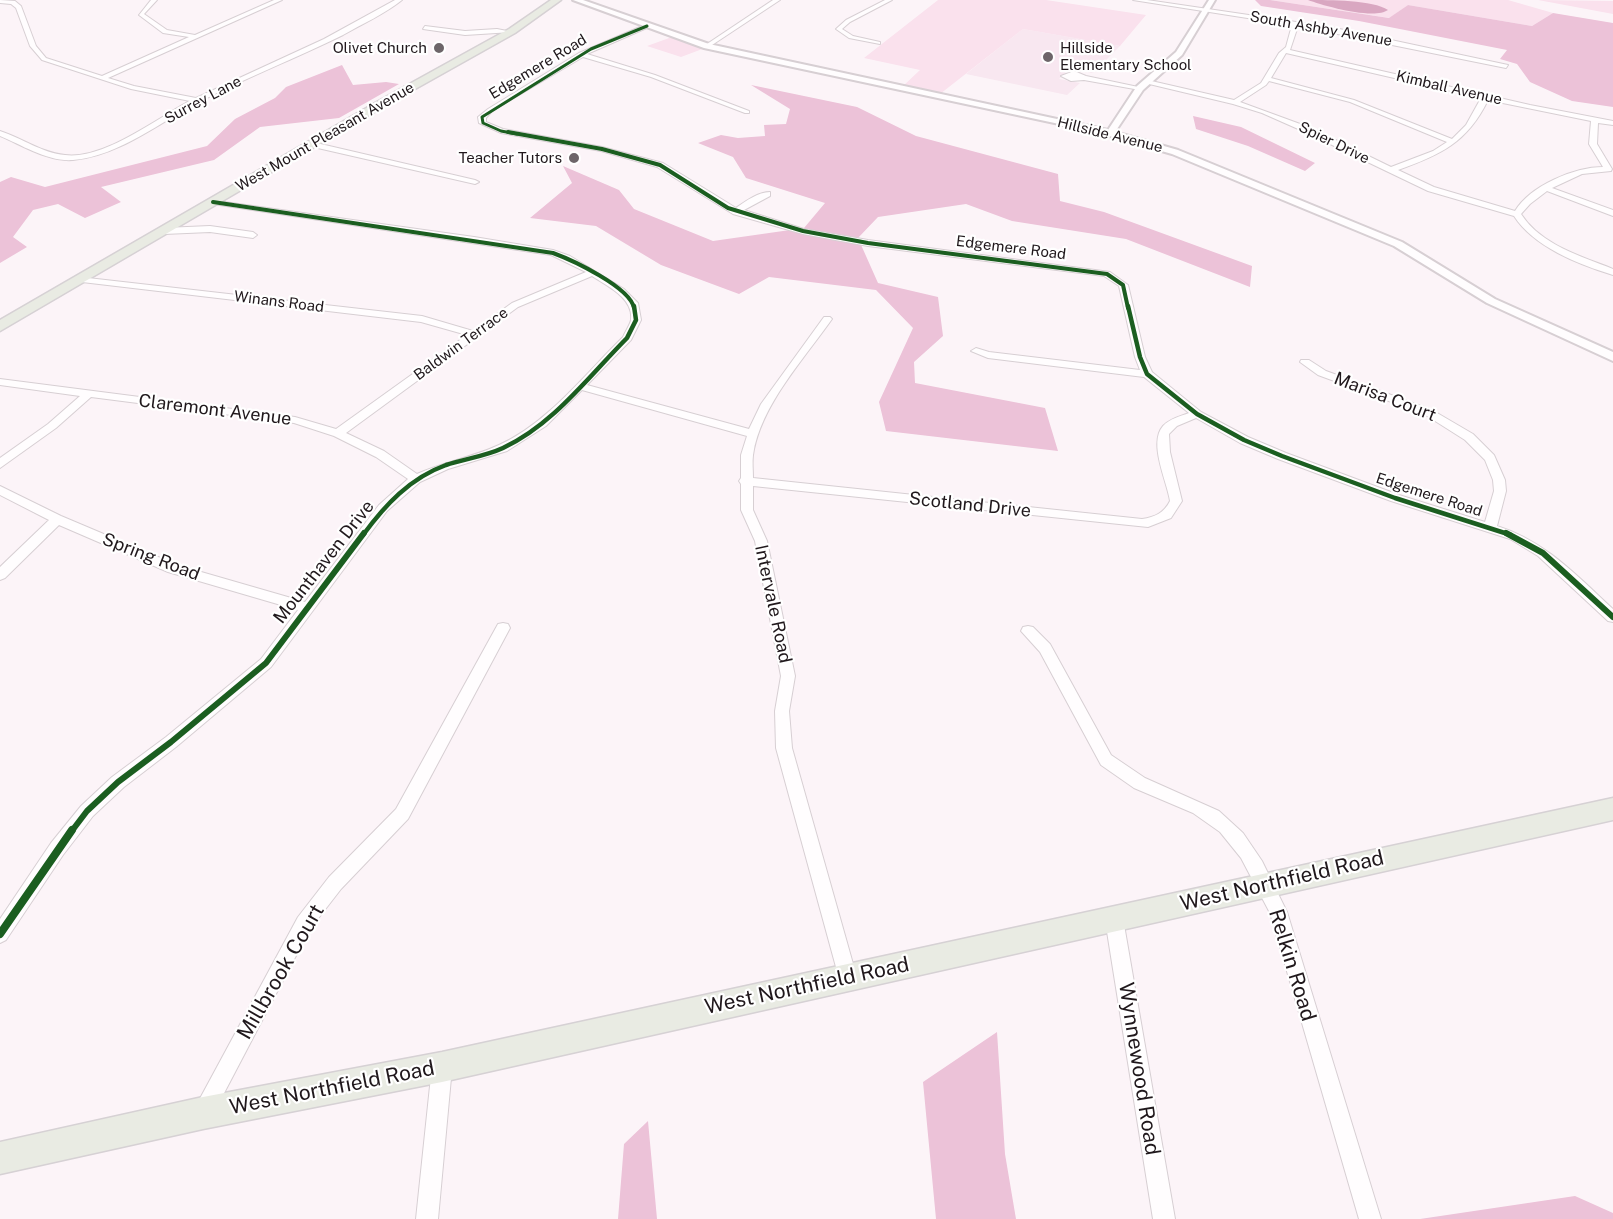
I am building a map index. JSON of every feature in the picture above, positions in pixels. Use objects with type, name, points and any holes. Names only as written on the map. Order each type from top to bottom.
[{"type":"main road","name":"West Mount Pleasant Avenue","points":[[0,326],[508,32],[556,0]]},
{"type":"main road","name":"West Northfield Road","points":[[0,1158],[203,1113],[442,1067],[1613,809]]},
{"type":"street","points":[[154,0],[141,12],[147,20],[165,32],[198,37]]},
{"type":"street","points":[[102,78],[279,0]]},
{"type":"street","name":"Surrey Lane","points":[[0,133],[61,157],[75,158],[144,132],[172,112],[343,33],[399,0]]},
{"type":"street","name":"Hillside Avenue","points":[[576,0],[707,46],[1110,133],[1175,152],[1398,244],[1491,301],[1613,357]]},
{"type":"street","points":[[707,46],[777,0]]},
{"type":"street","points":[[878,42],[850,38],[838,29],[844,22],[874,11],[889,0]]},
{"type":"street","name":"South Ashby Avenue","points":[[1136,0],[1296,23],[1506,66]]},
{"type":"street","points":[[1110,133],[1143,85],[1179,53],[1208,10],[1212,0]]},
{"type":"street","points":[[0,1],[14,3],[19,8],[36,54],[44,59],[133,88],[197,100]]},
{"type":"street","points":[[1235,102],[1264,84],[1284,51],[1289,48],[1296,23]]},
{"type":"street","name":"Edgemere Road","points":[[647,26],[581,54],[490,110],[483,117],[483,123],[501,131],[602,149],[660,165],[688,181],[712,200],[736,212],[803,231],[868,243],[1107,273],[1123,285],[1140,357],[1147,374],[1197,414],[1244,440],[1282,456],[1395,498],[1514,536],[1543,553],[1613,617]]},
{"type":"street","points":[[425,28],[465,33],[508,32]]},
{"type":"street","name":"Kimball Avenue","points":[[1284,51],[1613,123]]},
{"type":"street","points":[[581,54],[653,76],[747,112]]},
{"type":"street","name":"Spier Drive","points":[[1084,78],[1143,85],[1235,102],[1298,126],[1450,196],[1517,214]]},
{"type":"street","points":[[1267,79],[1352,101],[1453,142]]},
{"type":"street","points":[[1390,170],[1433,155],[1453,142],[1478,117],[1486,96]]},
{"type":"street","points":[[1595,120],[1593,144],[1611,169]]},
{"type":"street","points":[[312,144],[475,182]]},
{"type":"street","points":[[1611,169],[1579,172],[1524,202],[1517,214],[1535,235],[1566,252],[1613,272]]},
{"type":"street","points":[[1548,189],[1613,213]]},
{"type":"street","points":[[736,212],[749,202],[766,194]]},
{"type":"street","name":"Mounthaven Drive","points":[[0,934],[57,849],[87,811],[118,782],[171,742],[266,663],[384,508],[416,480],[444,466],[503,448],[526,436],[542,424],[627,338],[636,320],[636,311],[628,297],[567,258],[531,249],[213,202]]},
{"type":"street","points":[[164,231],[210,229],[254,235]]},
{"type":"street","name":"Baldwin Terrace","points":[[338,433],[474,334],[528,298],[592,272]]},
{"type":"street","name":"Winans Road","points":[[82,279],[422,319],[474,334]]},
{"type":"street","name":"Intervale Road","points":[[827,319],[766,404],[747,455],[745,481],[747,510],[761,541],[788,676],[782,711],[784,748],[848,978]]},
{"type":"street","points":[[976,351],[988,355],[1147,374]]},
{"type":"street","name":"Marisa Court","points":[[1305,362],[1322,373],[1428,412],[1469,437],[1490,458],[1499,480],[1500,491],[1490,527]]},
{"type":"street","name":"Claremont Avenue","points":[[0,382],[87,395],[269,415],[338,433],[380,454],[416,480]]},
{"type":"street","points":[[580,386],[753,434]]},
{"type":"street","points":[[0,464],[52,426],[87,395]]},
{"type":"street","name":"Scotland Drive","points":[[745,481],[1142,524],[1167,516],[1176,501],[1176,493],[1162,446],[1162,435],[1167,427],[1197,414]]},
{"type":"street","name":"Spring Road","points":[[0,490],[57,519],[173,570],[308,608]]},
{"type":"street","points":[[0,575],[57,519]]},
{"type":"street","name":"Millbrook Court","points":[[203,1113],[304,923],[336,883],[402,814],[503,628]]},
{"type":"street","name":"Relkin Road","points":[[1028,631],[1045,648],[1106,760],[1120,774],[1137,784],[1200,808],[1222,821],[1235,836],[1266,884],[1278,912],[1370,1219]]},
{"type":"street","name":"Wynnewood Road","points":[[1114,919],[1164,1219]]},
{"type":"street","points":[[427,1219],[442,1067]]},
{"type":"shaded area","points":[[938,0],[1046,0],[1146,15],[1120,46],[1023,29],[940,94],[902,87],[920,70],[864,58]]},
{"type":"shaded area","points":[[1255,0],[1270,0],[1389,18],[1408,5],[1532,26],[1553,13],[1613,23],[1613,107],[1572,101],[1530,82],[1517,64],[1500,59],[1507,50],[1359,21],[1261,6]]},
{"type":"shaded area","points":[[1270,0],[1508,0],[1553,13],[1532,26],[1408,5],[1390,18]]},
{"type":"shaded area","points":[[1308,0],[1362,2],[1388,10],[1372,14],[1361,13]]},
{"type":"shaded area","points":[[1538,0],[1613,1],[1613,14]]},
{"type":"shaded area","name":"Hillside Elementary School","points":[[1023,29],[1120,46],[1093,73],[1069,69],[1059,79],[1080,83],[1067,95],[966,74]]},
{"type":"shaded area","points":[[672,37],[705,48],[681,57],[647,46]]},
{"type":"shaded area","points":[[342,65],[353,85],[386,82],[399,84],[339,118],[260,127],[214,160],[101,187],[121,202],[85,218],[58,204],[33,210],[13,237],[27,247],[0,263],[0,182],[11,177],[45,187],[207,146],[235,119],[275,98],[286,87]]},
{"type":"shaded area","points":[[751,85],[857,107],[916,136],[1058,174],[1060,201],[1104,212],[1252,266],[1250,287],[1126,239],[1012,221],[966,204],[878,217],[858,238],[878,283],[938,297],[943,336],[914,362],[915,383],[1045,408],[1058,451],[886,431],[879,402],[913,328],[876,290],[769,277],[739,294],[661,265],[596,226],[530,218],[572,183],[563,166],[619,190],[634,209],[713,241],[804,228],[825,203],[746,178],[733,157],[698,143],[721,135],[738,138],[765,136],[764,125],[786,124],[790,109]]},
{"type":"shaded area","points":[[1193,116],[1241,127],[1315,163],[1305,171],[1248,146],[1196,129]]},
{"type":"shaded area","points":[[997,1032],[1005,1154],[1016,1219],[936,1219],[923,1082]]},
{"type":"shaded area","points":[[648,1121],[657,1219],[618,1219],[624,1144]]},
{"type":"shaded area","points":[[1575,1196],[1613,1213],[1613,1219],[1420,1219]]},
{"type":"cycle path","points":[[647,26],[591,49],[490,110],[482,117],[483,123],[501,131],[602,149],[660,165],[728,208],[803,231],[868,243],[1107,274],[1123,285],[1140,357],[1147,374],[1197,414],[1244,440],[1282,456],[1395,498],[1514,536],[1543,553],[1613,617]]},
{"type":"cycle path","points":[[0,934],[57,849],[87,811],[118,782],[171,742],[266,663],[383,508],[416,479],[444,466],[503,448],[542,424],[627,338],[636,320],[633,303],[621,291],[593,272],[553,253],[213,202]]},
{"type":"place","name":"Olivet Church","points":[[439,48]]},
{"type":"place","name":"Hillside Elementary School","points":[[1048,57]]},
{"type":"place","name":"Teacher Tutors","points":[[574,158]]}]
